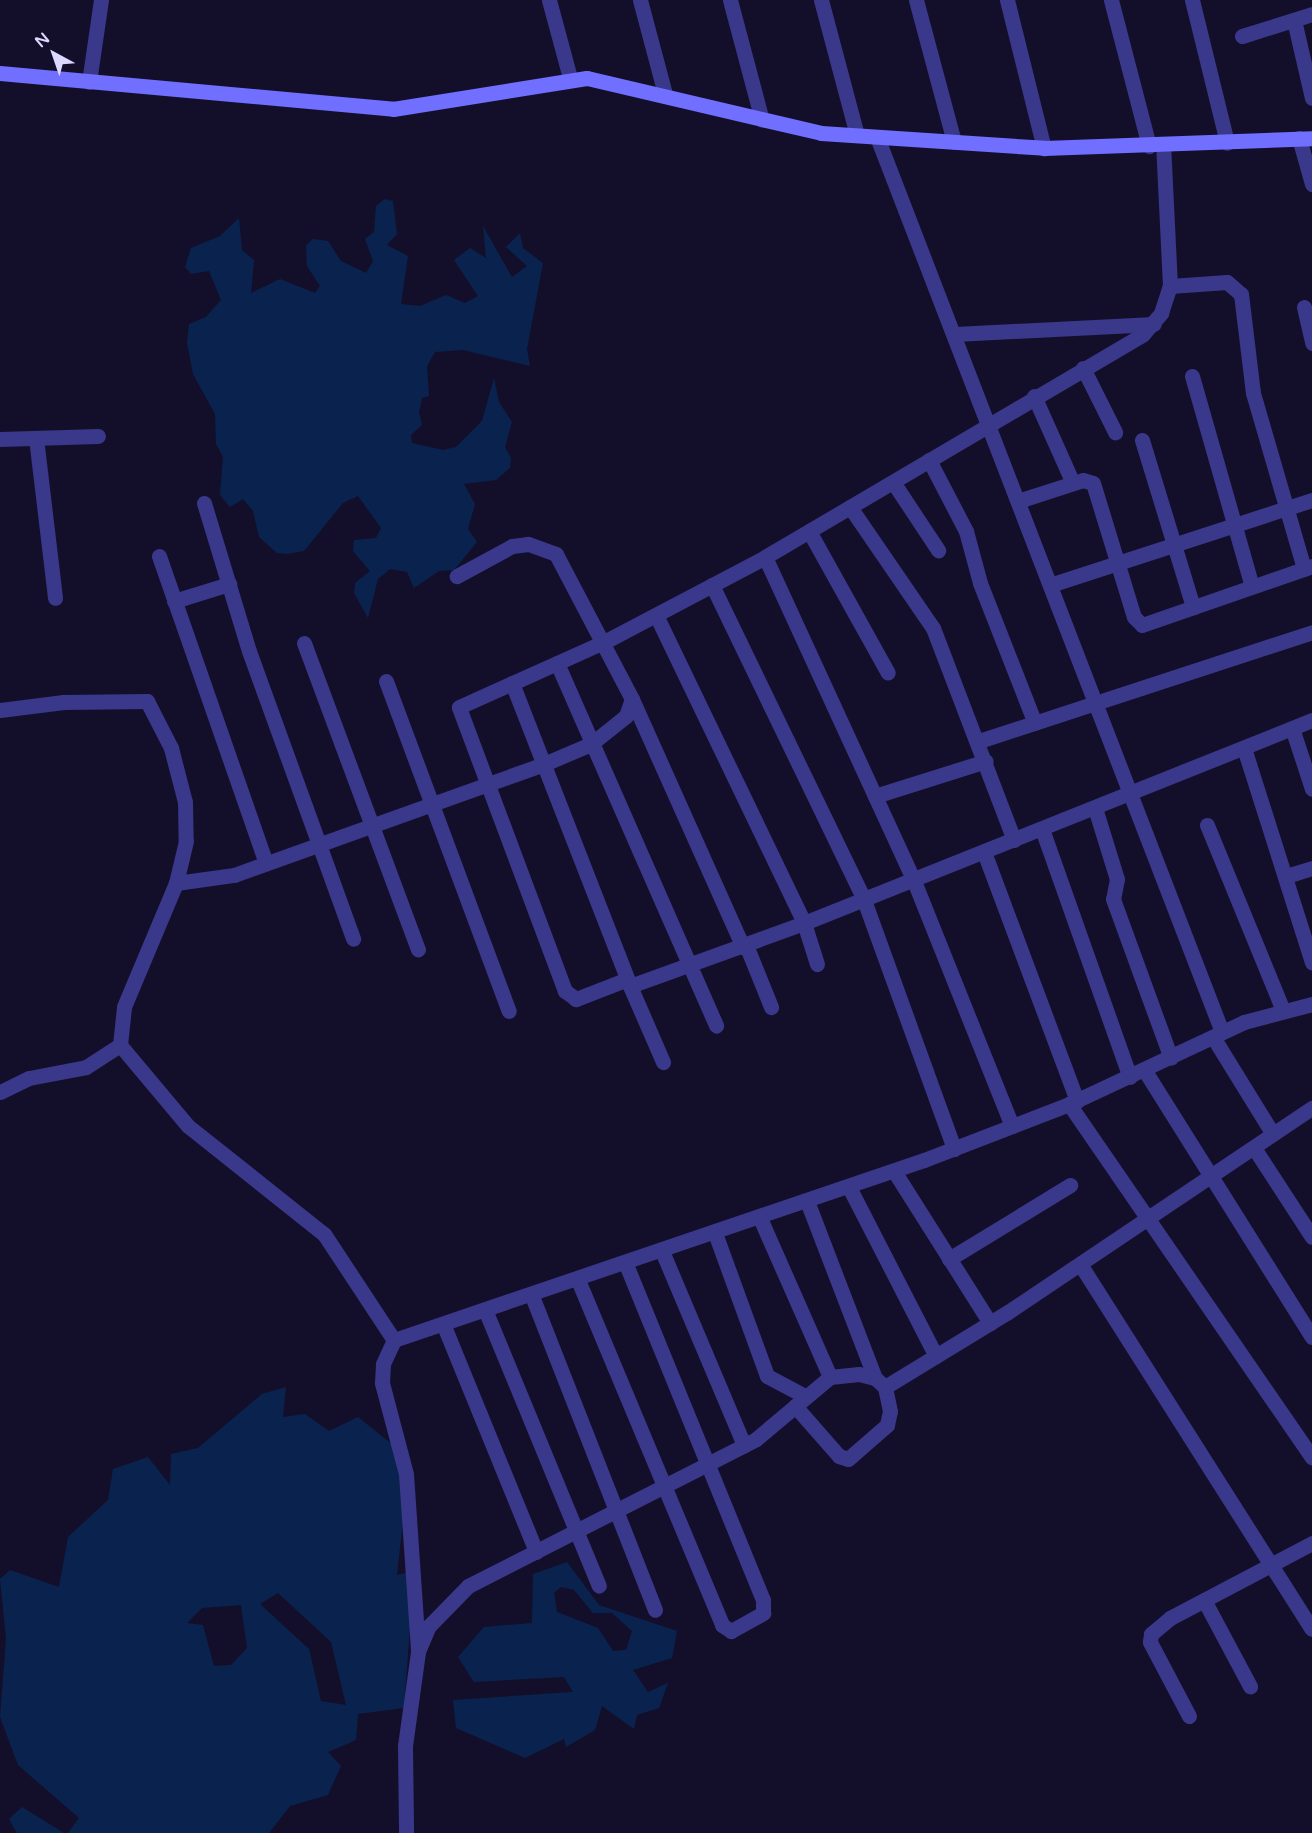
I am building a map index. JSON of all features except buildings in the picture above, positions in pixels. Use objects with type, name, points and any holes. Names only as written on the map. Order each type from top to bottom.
[{"type":"street","points":[[89,82],[101,0]]},
{"type":"street","points":[[549,0],[570,78]]},
{"type":"street","points":[[640,0],[665,94]]},
{"type":"street","points":[[730,0],[762,120]]},
{"type":"street","points":[[821,0],[857,135]]},
{"type":"street","points":[[916,0],[954,142]]},
{"type":"street","points":[[1007,0],[1044,148]]},
{"type":"street","points":[[1111,0],[1156,146],[1170,286],[1154,324],[765,557],[606,641],[459,707],[490,783],[566,991],[576,999],[690,966],[744,946],[914,881],[1312,720]]},
{"type":"street","points":[[1192,0],[1227,143]]},
{"type":"street","points":[[1242,36],[1312,14]]},
{"type":"street","points":[[1294,20],[1312,98]]},
{"type":"street","points":[[0,73],[393,109],[570,78],[610,79],[762,120],[877,137],[1044,148],[1156,146],[1306,138],[1312,184]]},
{"type":"street","points":[[877,137],[989,422],[1050,585],[1133,792],[1218,1034],[1274,1134]]},
{"type":"street","points":[[1018,501],[1087,480],[1095,487],[1116,563],[1139,624],[1308,568],[1285,510],[1253,393],[1241,294],[1227,282],[1170,286]]},
{"type":"street","points":[[1304,307],[1312,343]]},
{"type":"street","points":[[955,334],[1154,324]]},
{"type":"street","points":[[1083,368],[1115,432]]},
{"type":"street","points":[[1192,376],[1252,587]]},
{"type":"street","points":[[1034,396],[1073,483]]},
{"type":"street","points":[[0,439],[98,436]]},
{"type":"street","points":[[36,438],[55,598]]},
{"type":"street","points":[[1142,440],[1193,607]]},
{"type":"street","points":[[929,460],[966,531],[980,583],[1035,723]]},
{"type":"street","points":[[892,482],[938,550]]},
{"type":"street","points":[[1050,585],[1312,500]]},
{"type":"street","points":[[204,503],[229,584],[353,939]]},
{"type":"street","points":[[850,507],[933,628],[979,741],[1014,840]]},
{"type":"street","points":[[809,531],[888,673]]},
{"type":"street","points":[[457,576],[512,546],[547,548],[556,554],[606,641],[771,1007]]},
{"type":"street","points":[[159,556],[266,863]]},
{"type":"street","points":[[765,557],[914,881],[1012,1126]]},
{"type":"street","points":[[174,602],[229,584]]},
{"type":"street","points":[[712,585],[864,900],[954,1149]]},
{"type":"street","points":[[656,615],[804,923],[817,964]]},
{"type":"street","points":[[979,741],[1312,632]]},
{"type":"street","points":[[304,643],[375,824],[418,949]]},
{"type":"street","points":[[557,663],[716,1026]]},
{"type":"street","points":[[386,681],[509,1011]]},
{"type":"street","points":[[512,683],[628,983],[663,1062]]},
{"type":"street","points":[[176,883],[234,875],[544,764],[591,744],[626,716],[632,699]]},
{"type":"street","points":[[0,710],[74,701],[147,701],[171,748],[185,802],[186,842],[176,883],[124,1007],[120,1045],[188,1126],[324,1234],[394,1341]]},
{"type":"street","points":[[1292,728],[1312,789]]},
{"type":"street","points":[[1244,748],[1286,876],[1307,926],[1312,963]]},
{"type":"street","points":[[875,796],[986,761]]},
{"type":"street","points":[[1095,808],[1117,879],[1113,899],[1171,1058]]},
{"type":"street","points":[[1207,825],[1283,1010]]},
{"type":"street","points":[[1042,829],[1138,1074],[1312,1337]]},
{"type":"street","points":[[984,852],[1073,1103],[1148,1218],[1310,1449]]},
{"type":"street","points":[[1286,876],[1312,868]]},
{"type":"street","points":[[406,1833],[405,1746],[418,1652],[406,1474],[382,1383],[383,1364],[394,1341],[626,1264],[954,1149],[1073,1103],[1218,1034],[1283,1010],[1312,1004]]},
{"type":"street","points":[[0,1092],[29,1078],[86,1066],[120,1045]]},
{"type":"street","points":[[418,1652],[429,1626],[468,1586],[619,1511],[744,1445],[830,1377],[880,1382],[936,1356],[1080,1264],[1312,1108]]},
{"type":"street","points":[[1254,1148],[1312,1237]]},
{"type":"street","points":[[894,1171],[990,1323]]},
{"type":"street","points":[[949,1259],[1070,1185]]},
{"type":"street","points":[[849,1187],[936,1356]]},
{"type":"street","points":[[715,1233],[766,1376],[800,1401],[839,1456],[848,1459],[887,1425],[890,1411],[807,1201]]},
{"type":"street","points":[[760,1218],[830,1377]]},
{"type":"street","points":[[662,1251],[744,1445]]},
{"type":"street","points":[[578,1280],[663,1488],[722,1624],[731,1631],[763,1613],[763,1600],[706,1465],[626,1264]]},
{"type":"street","points":[[1080,1264],[1273,1564],[1312,1629]]},
{"type":"street","points":[[531,1296],[619,1511],[655,1610]]},
{"type":"street","points":[[486,1312],[599,1586]]},
{"type":"street","points":[[444,1326],[536,1552]]},
{"type":"street","points":[[1189,1716],[1150,1642],[1170,1618],[1312,1543]]},
{"type":"street","points":[[1204,1600],[1250,1686]]},
{"type":"water","points":[[385,199],[393,201],[397,234],[387,245],[408,256],[401,304],[420,306],[446,295],[465,303],[478,296],[454,260],[470,248],[486,258],[483,226],[512,277],[527,266],[506,247],[520,233],[523,248],[543,263],[527,349],[530,366],[463,350],[435,352],[427,366],[429,396],[422,398],[419,412],[422,425],[411,435],[412,443],[443,450],[456,447],[482,421],[494,378],[499,402],[512,422],[505,447],[511,458],[510,468],[496,480],[464,484],[475,504],[468,529],[477,542],[454,570],[439,571],[414,588],[407,572],[390,569],[378,579],[368,618],[354,593],[355,583],[370,571],[353,551],[354,540],[376,538],[381,528],[358,496],[343,503],[304,551],[287,554],[277,553],[259,537],[253,511],[243,499],[230,507],[220,495],[223,457],[216,444],[215,414],[193,374],[187,343],[189,324],[206,317],[221,300],[209,271],[191,274],[185,267],[191,248],[220,236],[239,218],[242,250],[254,260],[251,293],[280,279],[315,293],[320,286],[307,266],[306,245],[313,239],[328,241],[341,261],[366,273],[373,261],[365,239],[374,232],[376,206]]},
{"type":"water","points":[[286,1387],[283,1417],[305,1414],[329,1431],[358,1417],[393,1445],[405,1502],[397,1575],[410,1572],[413,1585],[404,1708],[358,1714],[356,1740],[328,1752],[341,1766],[328,1795],[290,1806],[269,1833],[68,1833],[79,1818],[18,1765],[0,1717],[6,1638],[0,1579],[10,1570],[59,1587],[68,1537],[108,1500],[113,1469],[148,1457],[170,1485],[171,1454],[198,1448],[262,1394]],"holes":[[[278,1593],[331,1642],[346,1705],[321,1701],[309,1649],[260,1604]],[[241,1605],[247,1648],[231,1665],[214,1666],[203,1625],[187,1623],[202,1608]]]},
{"type":"water","points":[[567,1562],[599,1605],[677,1631],[672,1658],[633,1670],[648,1692],[668,1683],[659,1708],[637,1715],[634,1729],[602,1706],[595,1730],[566,1747],[564,1739],[525,1758],[456,1728],[453,1700],[573,1692],[564,1677],[474,1682],[458,1657],[484,1627],[532,1623],[533,1574]],"holes":[[[561,1587],[574,1590],[593,1613],[612,1613],[632,1631],[626,1650],[613,1651],[598,1628],[557,1612],[554,1593]]]},
{"type":"water","points":[[22,1807],[64,1833],[17,1833],[9,1819]]}]
